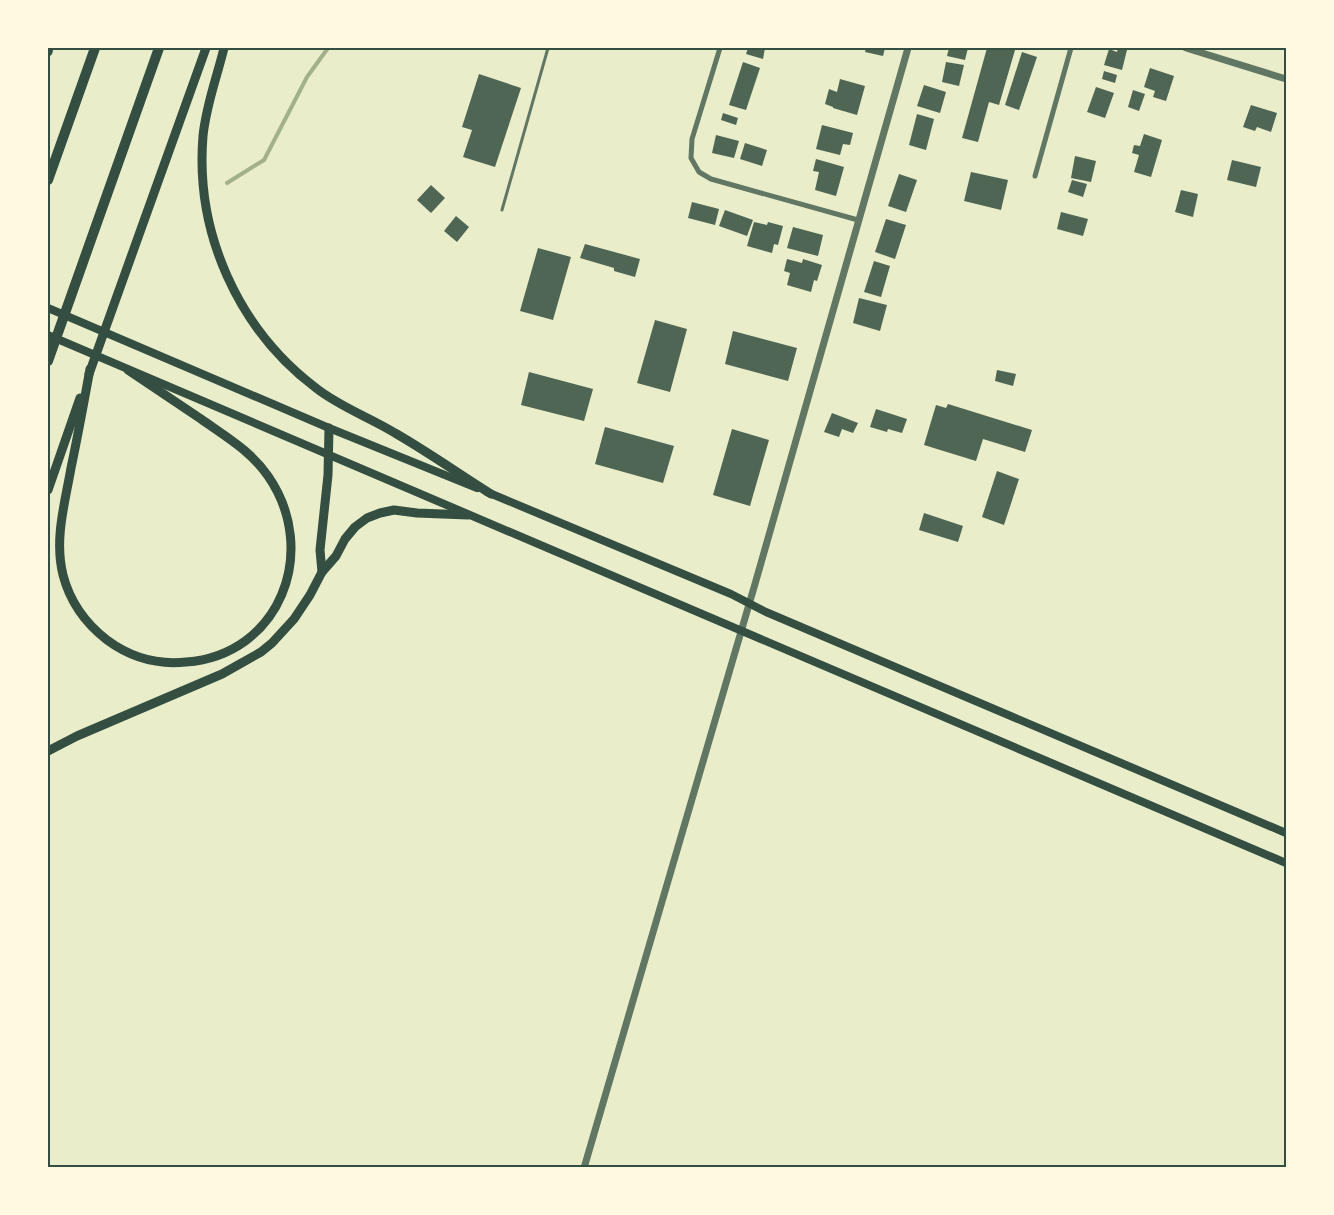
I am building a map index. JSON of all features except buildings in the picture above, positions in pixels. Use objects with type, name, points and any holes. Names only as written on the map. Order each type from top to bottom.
[{"type":"highway","points":[[48,180],[95,48]]},
{"type":"highway","points":[[48,361],[159,48]]},
{"type":"main road","points":[[48,52],[49,48]]},
{"type":"main road","points":[[48,490],[206,48]]},
{"type":"main road","points":[[224,48],[205,121],[202,168],[207,212],[216,248],[225,272],[243,308],[259,332],[276,352],[317,390],[349,410],[394,432],[491,494]]},
{"type":"main road","points":[[48,308],[329,428],[731,594],[806,630],[1286,833]]},
{"type":"main road","points":[[48,335],[1286,863]]},
{"type":"main road","points":[[90,369],[61,528],[61,562],[70,595],[80,612],[94,629],[111,643],[130,654],[167,663],[192,662],[215,656],[246,639],[265,622],[278,603],[287,582],[292,563],[290,530],[286,510],[268,475],[245,451],[128,370]]},
{"type":"main road","points":[[322,572],[320,550],[328,475],[329,428]]},
{"type":"main road","points":[[48,751],[78,736],[222,674],[253,657],[272,643],[294,619],[322,572],[336,556],[345,539],[355,527],[373,516],[394,510],[468,515]]},
{"type":"street","points":[[720,48],[692,138],[691,158],[699,172],[711,179],[858,220]]},
{"type":"street","points":[[584,1168],[749,604],[908,48]]},
{"type":"street","points":[[1035,176],[1072,48]]},
{"type":"street","points":[[1186,48],[1286,79]]},
{"type":"lane","points":[[502,210],[548,48]]},
{"type":"waterway","points":[[227,183],[264,160],[307,77],[328,48]]}]
